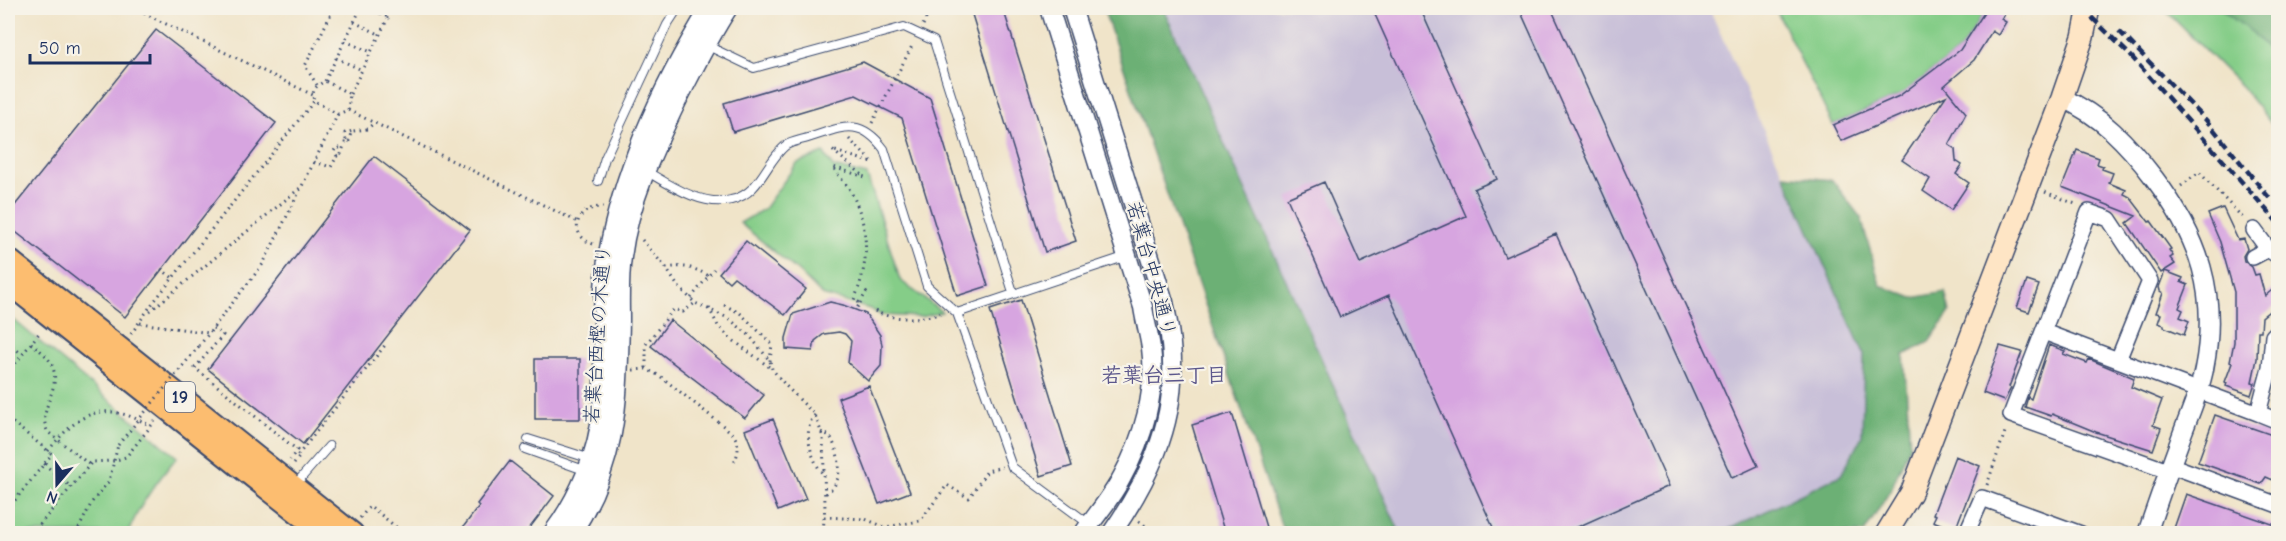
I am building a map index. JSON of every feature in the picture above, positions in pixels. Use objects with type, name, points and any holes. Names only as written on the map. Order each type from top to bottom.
[{"type":"main road","points":[[1886,534],[1911,493],[2062,98],[2083,37],[2089,8]]},
{"type":"main road","name":"19","points":[[8,260],[356,527]]},
{"type":"main road","name":"19","points":[[8,282],[326,534]]},
{"type":"street","name":"若葉台西樫の木通り","points":[[552,534],[568,511],[597,441],[602,409],[605,282],[608,256],[622,193],[643,139],[691,38],[710,8]]},
{"type":"street","name":"若葉台西樫の木通り","points":[[570,534],[584,514],[597,486],[615,428],[619,376],[622,258],[626,235],[645,171],[705,45],[728,8]]},
{"type":"street","name":"若葉台中央通り","points":[[1049,8],[1143,307],[1151,349],[1151,380],[1147,412],[1138,444],[1122,478],[1086,529]]},
{"type":"street","name":"若葉台中央通り","points":[[1072,8],[1164,302],[1173,363],[1170,401],[1157,452],[1141,486],[1111,534]]},
{"type":"street","points":[[2062,98],[2081,106],[2103,122],[2146,169],[2168,197],[2193,240],[2205,279],[2209,340],[2198,390],[2146,534]]},
{"type":"street","points":[[2118,360],[2150,281],[2109,219],[2089,212],[2011,415],[2278,505]]},
{"type":"street","points":[[2253,257],[2273,252],[2254,230]]},
{"type":"street","points":[[2258,413],[2270,368],[2273,336],[2278,331]]},
{"type":"street","points":[[2044,332],[2278,421]]},
{"type":"street","points":[[1966,534],[1982,498],[2081,534]]},
{"type":"lane","points":[[598,181],[605,158],[667,26],[678,8]]},
{"type":"lane","points":[[705,45],[754,68],[904,27],[934,41],[1013,292]]},
{"type":"lane","points":[[645,171],[681,190],[704,199],[720,202],[734,200],[747,194],[755,187],[774,157],[788,144],[848,126],[859,129],[877,141],[884,149],[927,286],[957,313],[1012,467],[1086,529]]},
{"type":"lane","points":[[957,313],[1013,292],[1127,256]]},
{"type":"lane","points":[[528,439],[589,465]]},
{"type":"lane","points":[[293,477],[329,446]]},
{"type":"lane","points":[[525,449],[589,465]]},
{"type":"path","points":[[133,8],[313,95]]},
{"type":"path","points":[[317,85],[306,66],[334,8]]},
{"type":"path","points":[[128,338],[172,278],[314,101],[313,95],[317,85],[325,81],[361,8]]},
{"type":"path","points":[[369,8],[388,17]]},
{"type":"path","points":[[348,110],[350,94],[393,8]]},
{"type":"path","points":[[456,8],[460,12]]},
{"type":"path","points":[[354,22],[379,34]]},
{"type":"path","points":[[345,40],[371,52]]},
{"type":"path","points":[[871,124],[915,40]]},
{"type":"path","points":[[336,58],[362,70]]},
{"type":"path","points":[[325,81],[350,94]]},
{"type":"path","points":[[314,101],[338,114]]},
{"type":"path","points":[[76,534],[92,502],[109,481],[118,445],[263,264],[338,114],[348,110],[578,222]]},
{"type":"path","points":[[314,162],[331,168],[337,156],[340,157],[344,151],[342,148],[346,140],[345,132],[368,129],[374,123]]},
{"type":"path","points":[[346,140],[349,141],[353,131]]},
{"type":"path","points":[[848,137],[873,163],[832,150],[865,177],[833,167],[849,189],[864,231],[867,251],[865,270],[854,300],[860,303]]},
{"type":"path","points":[[2168,197],[2199,172],[2254,230]]},
{"type":"path","points":[[148,313],[302,187]]},
{"type":"path","points":[[2043,192],[2080,206],[2089,212]]},
{"type":"path","points":[[597,246],[584,240],[578,232],[578,222],[584,212],[594,207],[606,208]]},
{"type":"path","points":[[638,238],[648,245],[677,285],[695,303],[728,318],[749,335],[770,361]]},
{"type":"path","points":[[666,268],[683,265],[709,276]]},
{"type":"path","points":[[161,269],[172,278]]},
{"type":"path","points":[[691,298],[714,269]]},
{"type":"path","points":[[856,310],[867,291]]},
{"type":"path","points":[[646,369],[646,344],[674,309],[683,312],[695,303]]},
{"type":"path","points":[[724,305],[757,328],[772,344],[770,361],[772,369]]},
{"type":"path","points":[[708,307],[718,326],[730,338],[772,369],[815,416],[823,438],[825,494],[823,534]]},
{"type":"path","points":[[728,318],[731,308]]},
{"type":"path","points":[[875,311],[881,315],[906,318],[932,317],[942,312]]},
{"type":"path","points":[[139,323],[209,333]]},
{"type":"path","points":[[8,373],[43,328]]},
{"type":"path","points":[[213,328],[223,335],[195,368],[297,450],[287,464]]},
{"type":"path","points":[[749,335],[757,328]]},
{"type":"path","points":[[8,343],[22,354]]},
{"type":"path","points":[[31,343],[45,355],[54,368],[54,385],[45,417],[48,432],[90,465]]},
{"type":"path","points":[[293,477],[300,456],[298,455],[386,344]]},
{"type":"path","points":[[628,370],[646,369],[660,376],[735,437],[739,450],[733,465]]},
{"type":"path","points":[[48,451],[70,426],[84,418],[108,411],[131,415],[151,426]]},
{"type":"path","points":[[1982,498],[2011,415]]},
{"type":"path","points":[[815,416],[808,426],[811,451],[824,475]]},
{"type":"path","points":[[32,534],[92,462],[126,458],[156,419]]},
{"type":"path","points":[[8,420],[52,454],[8,509]]},
{"type":"path","points":[[821,432],[830,436],[835,445],[839,464],[837,482],[825,494]]},
{"type":"path","points":[[44,464],[71,487]]},
{"type":"path","points":[[824,517],[865,519],[885,527],[920,521],[947,485],[969,498],[987,471],[1003,466]]},
{"type":"path","points":[[356,527],[370,506],[401,531]]},
{"type":"path","points":[[1139,521],[1156,534]]},
{"type":"shaded area","points":[[1163,8],[1709,8],[1864,354],[1862,436],[1841,475],[1721,533],[1400,533]]},
{"type":"green space","points":[[1103,8],[1163,8],[1400,533],[1284,533]]},
{"type":"green space","points":[[1775,8],[1987,8],[1960,50],[1899,96],[1833,125]]},
{"type":"green space","points":[[2163,8],[2278,8],[2278,132],[2242,87]]},
{"type":"green space","points":[[2219,8],[2278,8],[2278,57],[2275,57],[2253,33]]},
{"type":"green space","points":[[824,153],[833,167],[867,175],[900,280],[942,312],[921,317],[881,315],[870,309],[822,295],[800,273],[740,223],[764,209],[797,163]]},
{"type":"green space","points":[[1784,175],[1832,180],[1861,218],[1880,285],[1913,298],[1945,292],[1950,312],[1929,342],[1904,355],[1910,446],[1890,491],[1864,533],[1721,533],[1841,475],[1862,436],[1864,354]]},
{"type":"green space","points":[[8,315],[177,457],[150,493],[128,533],[8,533]]},
{"type":"building","points":[[970,8],[1003,8],[1076,241],[1045,252]]},
{"type":"building","points":[[1372,8],[1420,8],[1497,179],[1474,189],[1505,257],[1556,234],[1669,486],[1562,534],[1496,534],[1389,295],[1340,317],[1287,198],[1324,182],[1360,263],[1466,216]]},
{"type":"building","points":[[1519,8],[1551,8],[1758,466],[1732,478]]},
{"type":"building","points":[[1987,8],[2008,8],[2001,19],[2006,22],[1998,35],[1992,31],[1974,60],[1944,86],[1966,113],[1949,145],[1955,149],[1956,161],[1962,165],[1956,174],[1969,183],[1951,210],[1923,191],[1930,179],[1902,160],[1946,96],[1841,141],[1833,125],[1899,96],[1960,50]]},
{"type":"building","points":[[156,30],[276,123],[125,317],[8,226],[8,214]]},
{"type":"building","points":[[863,62],[930,98],[988,286],[957,296],[902,118],[856,95],[733,132],[724,103]]},
{"type":"building","points":[[2077,150],[2099,158],[2097,164],[2103,166],[2102,169],[2113,173],[2109,183],[2126,190],[2124,194],[2130,197],[2149,222],[2151,221],[2171,249],[2169,250],[2173,256],[2170,258],[2175,264],[2161,273],[2127,223],[2136,216],[2062,187]]},
{"type":"building","points":[[374,156],[470,230],[303,444],[208,369]]},
{"type":"building","points":[[2223,208],[2238,240],[2244,239],[2247,249],[2243,256],[2244,261],[2252,267],[2255,275],[2259,274],[2265,296],[2278,285],[2278,304],[2262,317],[2261,331],[2258,331],[2257,359],[2252,382],[2255,383],[2251,395],[2226,386],[2225,382],[2232,363],[2230,362],[2234,342],[2234,292],[2220,242],[2208,214]]},
{"type":"building","points":[[746,241],[806,289],[785,315],[734,277],[729,282],[719,273]]},
{"type":"building","points":[[2165,271],[2183,278],[2181,282],[2188,285],[2179,308],[2183,310],[2180,317],[2189,321],[2184,335],[2158,323],[2161,314],[2156,313],[2163,293],[2159,287]]},
{"type":"building","points":[[2027,281],[2039,285],[2029,312],[2017,308]]},
{"type":"building","points":[[1021,300],[1072,466],[1041,476],[990,310]]},
{"type":"building","points":[[830,302],[866,314],[880,335],[881,366],[868,381],[848,363],[851,341],[845,334],[839,332],[824,334],[815,341],[813,351],[786,349],[786,338],[793,314]]},
{"type":"building","points":[[670,320],[764,395],[745,418],[651,346]]},
{"type":"building","points":[[2049,345],[2065,351],[2063,354],[2087,363],[2089,359],[2134,378],[2131,387],[2162,400],[2153,425],[2161,428],[2153,450],[2096,432],[2052,414],[2051,416],[2025,407],[2028,397],[2031,399]]},
{"type":"building","points":[[2000,346],[2022,352],[2009,387],[2011,388],[2004,401],[1983,393]]},
{"type":"building","points":[[535,359],[580,359],[580,419],[535,419]]},
{"type":"building","points":[[869,386],[910,492],[879,504],[838,398]]},
{"type":"building","points":[[1232,413],[1268,534],[1225,534],[1192,425]]},
{"type":"building","points":[[2215,415],[2278,437],[2278,465],[2273,480],[2266,477],[2261,484],[2198,462]]},
{"type":"building","points":[[773,419],[806,499],[778,511],[745,430]]},
{"type":"building","points":[[1955,456],[1980,466],[1955,530],[1933,521],[1936,515],[1933,514]]},
{"type":"building","points":[[510,461],[554,496],[525,534],[458,534],[479,506],[477,504]]},
{"type":"building","points":[[2186,494],[2278,526],[2278,534],[2172,534]]},
{"type":"railway","points":[[2082,8],[2131,56],[2278,223]]},
{"type":"railway","points":[[2119,31],[2206,120],[2271,200]]},
{"type":"district","name":"若葉台三丁目","points":[[1164,375]]}]
